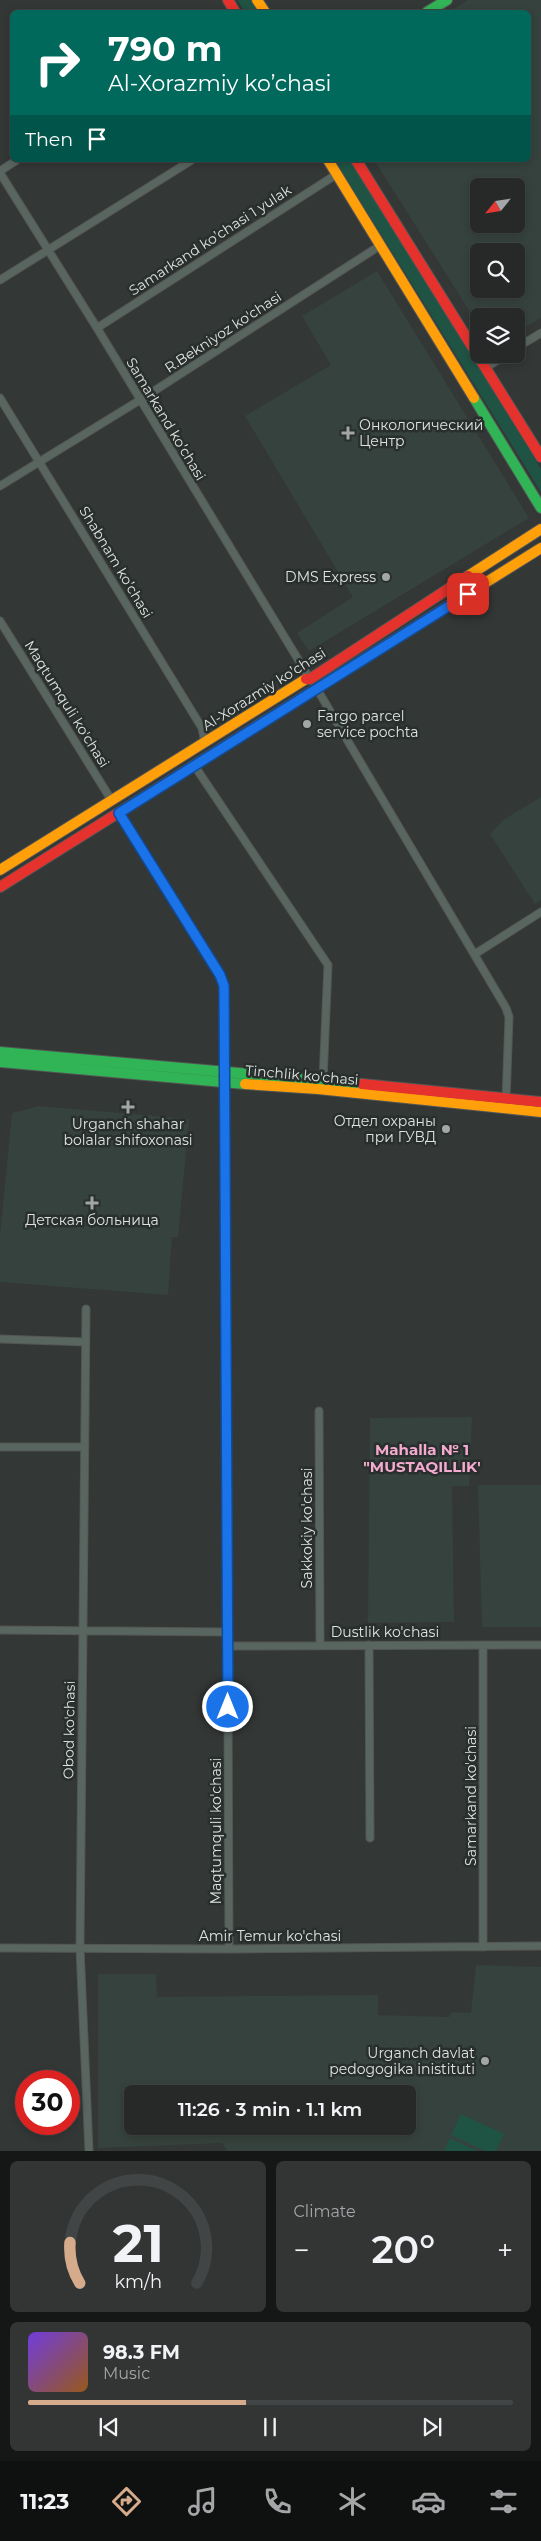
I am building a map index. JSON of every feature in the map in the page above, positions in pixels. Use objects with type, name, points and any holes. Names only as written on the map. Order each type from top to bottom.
[{"type":"main road","points":[[430,10],[447,0]]},
{"type":"main road","points":[[329,162],[541,508]]},
{"type":"main road","points":[[357,162],[541,457]]},
{"type":"main road","name":"Al-Xorazmiy ko’chasi","points":[[0,870],[305,680],[310,679],[541,529]]},
{"type":"main road","name":"Al-Xorazmiy ko’chasi","points":[[0,887],[541,548]]},
{"type":"main road","name":"Tinchlik ko'chasi","points":[[0,1052],[323,1080],[506,1104],[541,1112]]},
{"type":"main road","name":"Tinchlik ko'chasi","points":[[0,1062],[226,1083],[506,1104],[541,1102]]},
{"type":"street","points":[[0,172],[14,162]]},
{"type":"street","points":[[0,280],[189,162]]},
{"type":"street","name":"Samarkand ko’chasi","points":[[0,172],[310,679]]},
{"type":"street","name":"Samarkand ko’chasi 1 yulak","points":[[97,328],[337,174]]},
{"type":"street","name":"R.Bekniyoz ko'chasi","points":[[0,486],[140,400],[381,245]]},
{"type":"street","points":[[525,343],[541,333]]},
{"type":"street","points":[[485,368],[493,363]]},
{"type":"street","name":"Shabnam ko’chasi","points":[[0,398],[202,728],[205,742]]},
{"type":"street","name":"Maqtumquli ko'chasi","points":[[0,621],[112,801]]},
{"type":"street","points":[[317,689],[475,954],[509,1017],[506,1104]]},
{"type":"street","points":[[194,765],[328,965],[323,1080]]},
{"type":"street","name":"Maqtumquli ko'chasi","points":[[119,813],[223,979],[225,992],[229,1949]]},
{"type":"street","points":[[475,954],[541,912]]},
{"type":"street","name":"Obod ko'chasi","points":[[86,1309],[80,1948],[89,2151]]},
{"type":"street","points":[[0,1339],[86,1342]]},
{"type":"street","name":"Sakkokiy ko'chasi","points":[[319,1411],[320,1644]]},
{"type":"street","points":[[0,1447],[85,1447]]},
{"type":"street","points":[[0,1630],[228,1632]]},
{"type":"street","name":"Dustlik ko'chasi","points":[[228,1646],[320,1644],[541,1645]]},
{"type":"street","points":[[369,1644],[370,1838]]},
{"type":"street","name":"Samarkand ko'chasi","points":[[483,1947],[484,1645]]},
{"type":"street","name":"Amir Temur ko'chasi","points":[[0,1948],[229,1949],[541,1946]]},
{"type":"shaded area","points":[[468,0],[541,0],[541,318],[525,328],[525,308],[470,308],[470,312],[375,162],[531,162],[531,10],[451,10]]},
{"type":"shaded area","points":[[377,271],[529,518],[309,651],[297,633],[353,597],[245,416],[331,365],[302,316]]},
{"type":"shaded area","points":[[541,797],[541,900],[535,904],[490,834],[503,820]]},
{"type":"shaded area","name":"Детская больница","points":[[39,1106],[189,1119],[178,1237],[172,1237],[168,1295],[0,1282],[0,1235],[12,1113]]},
{"type":"shaded area","points":[[472,1417],[469,1486],[452,1486],[454,1622],[368,1623],[370,1418]]},
{"type":"shaded area","points":[[478,1485],[541,1485],[541,1627],[482,1627]]},
{"type":"shaded area","points":[[476,1965],[541,1967],[541,2151],[227,2151],[222,2143],[98,2148],[98,1974],[156,1974],[157,1997],[378,1995],[378,2015],[449,2017],[452,2012],[471,2013]]},
{"type":"green space","points":[[237,0],[252,0],[259,10],[244,10]]},
{"type":"green space","points":[[336,162],[352,162],[470,354],[470,363],[476,363],[541,469],[541,492]]},
{"type":"green space","points":[[461,2114],[504,2134],[496,2151],[485,2151],[451,2135]]},
{"type":"green space","points":[[450,2138],[477,2151],[444,2151]]},
{"type":"traffic: fast","points":[[430,10],[447,0]]},
{"type":"traffic: fast","points":[[474,398],[541,508]]},
{"type":"traffic: fast","points":[[0,1052],[362,1084]]},
{"type":"traffic: fast","points":[[0,1062],[245,1084]]},
{"type":"traffic: slow","points":[[257,0],[264,10]]},
{"type":"traffic: slow","points":[[329,162],[474,398]]},
{"type":"traffic: slow","points":[[468,576],[541,529]]},
{"type":"traffic: slow","points":[[182,773],[541,548]]},
{"type":"traffic: slow","points":[[0,870],[306,679]]},
{"type":"traffic: slow","points":[[245,1084],[318,1089],[541,1112]]},
{"type":"traffic: jam","points":[[228,0],[234,10]]},
{"type":"traffic: jam","points":[[357,162],[541,457]]},
{"type":"traffic: jam","points":[[306,679],[310,679],[468,576]]},
{"type":"traffic: jam","points":[[0,887],[182,773]]},
{"type":"traffic: jam","points":[[362,1084],[541,1102]]},
{"type":"place","name":"Онкологический Центр","points":[[348,433]]},
{"type":"place","name":"DMS Express","points":[[386,577]]},
{"type":"place","name":"Fargo parcel service pochta","points":[[307,724]]},
{"type":"place","name":"Urganch shahar bolalar shifoxonasi","points":[[128,1107]]},
{"type":"place","name":"Отдел охраны при ГУВД","points":[[446,1129]]},
{"type":"place","name":"Детская больница","points":[[92,1203]]},
{"type":"place","name":"Urganch davlat pedogogika inistituti","points":[[485,2061]]},
{"type":"district","name":"Mahalla № 1 \"MUSTAQILLIK'","points":[[422,1458]]},
{"type":"route","points":[[228,1707],[225,992],[223,979],[119,813],[468,594]]}]
